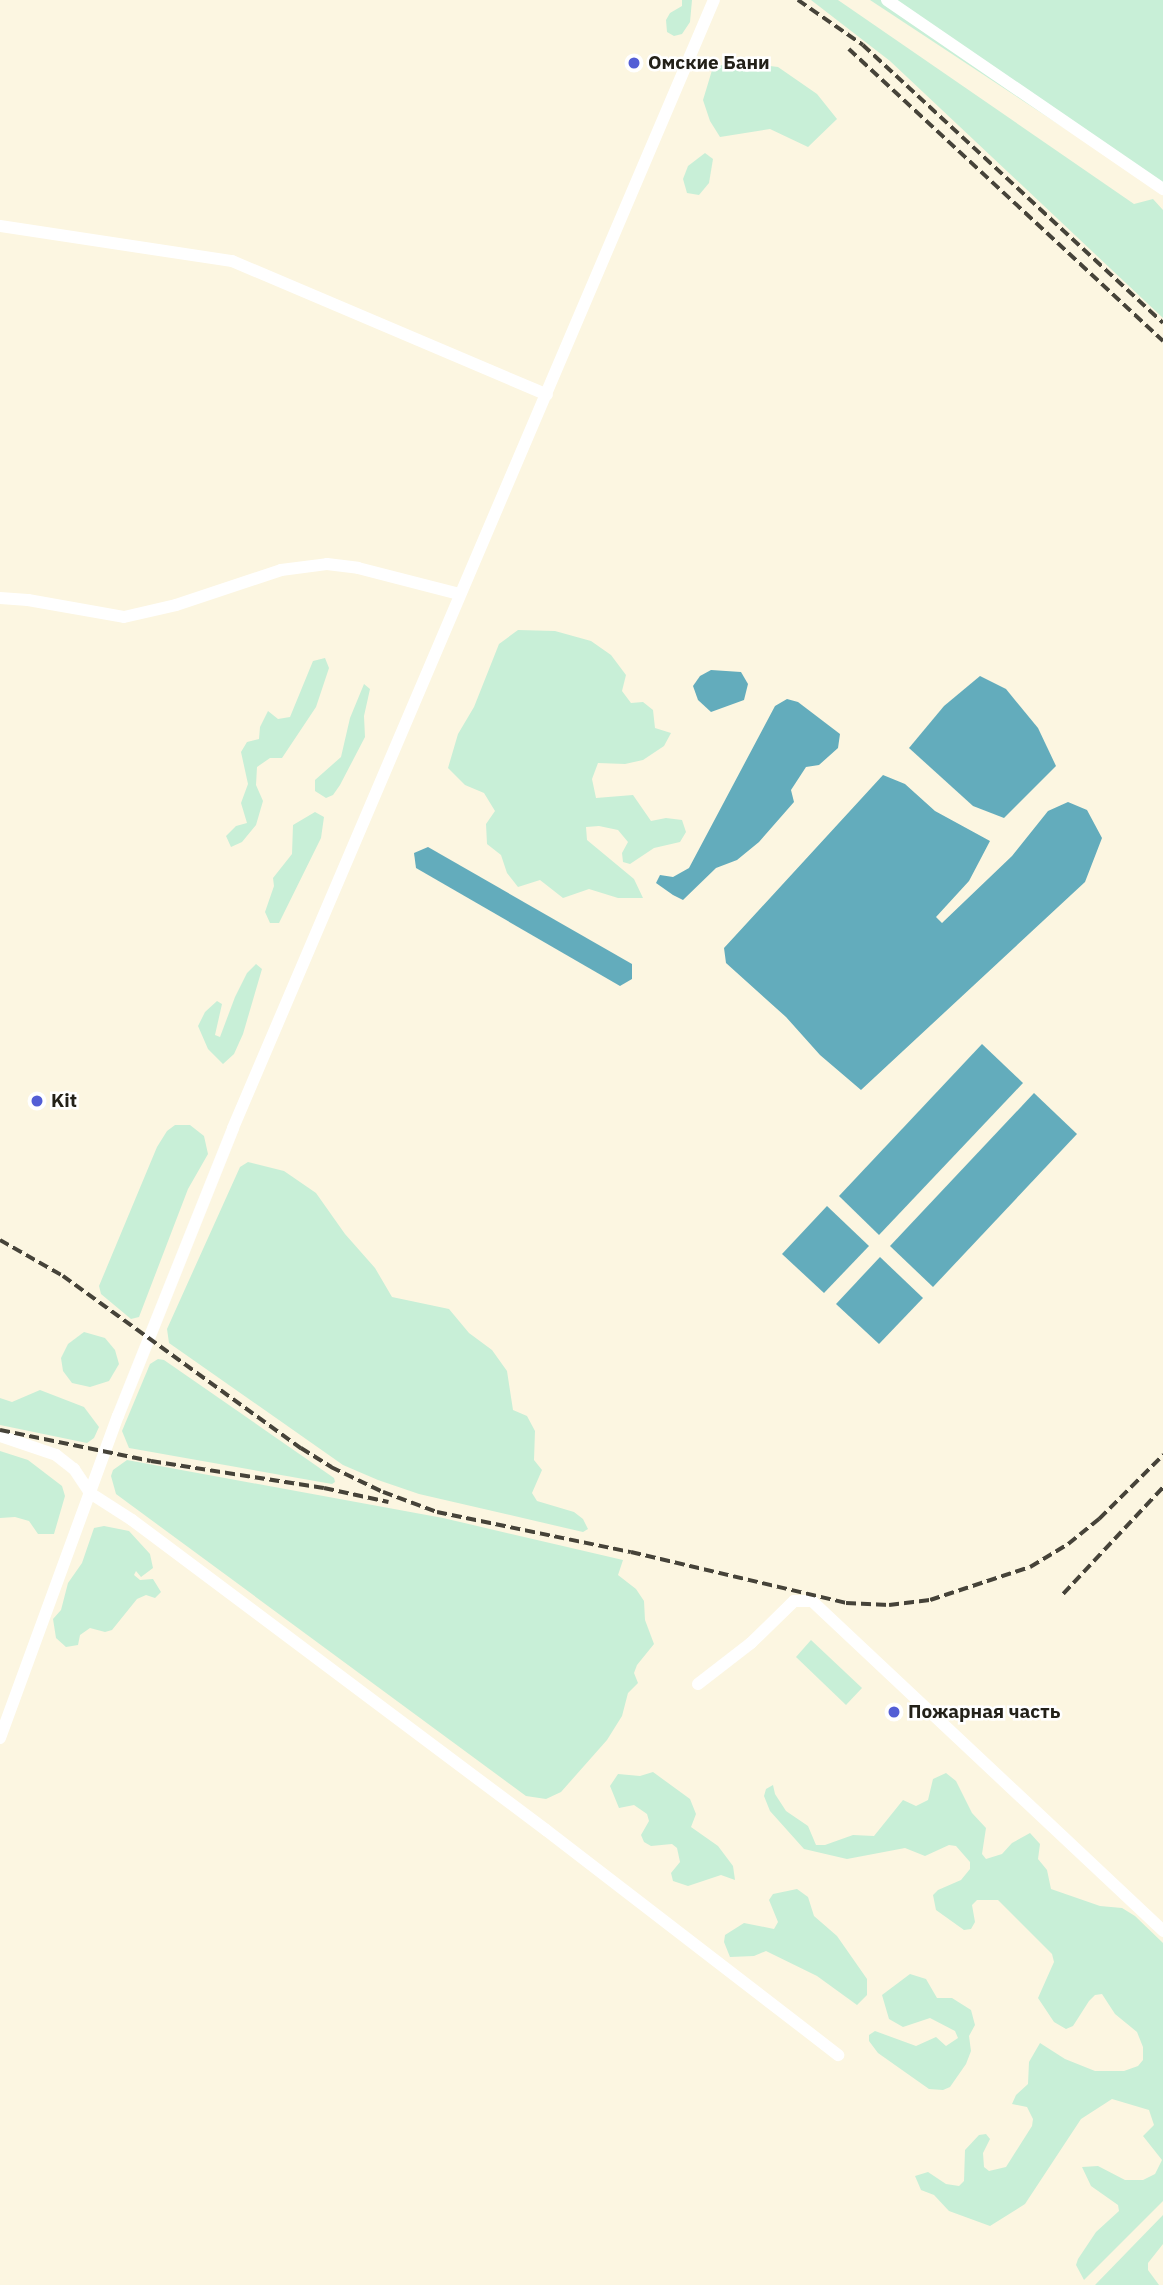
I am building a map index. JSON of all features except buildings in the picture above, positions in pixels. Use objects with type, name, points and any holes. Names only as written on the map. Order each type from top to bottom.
[{"type":"street","points":[[0,1738],[90,1493],[233,1128],[713,0]]},
{"type":"street","points":[[887,0],[1163,189]]},
{"type":"street","points":[[0,226],[232,261],[547,395]]},
{"type":"street","points":[[0,598],[28,600],[124,617],[176,605],[281,570],[327,564],[358,568],[459,594]]},
{"type":"street","points":[[0,1436],[56,1455],[74,1469],[90,1493],[132,1520],[546,1830],[838,2055]]},
{"type":"street","points":[[698,1684],[751,1643],[794,1601],[812,1601],[1163,1931]]},
{"type":"green space","points":[[682,0],[692,0],[690,22],[682,34],[674,36],[667,32],[666,20],[670,13],[682,6]]},
{"type":"green space","points":[[811,0],[838,0],[1134,204],[1153,199],[1163,210],[1163,318],[890,61]]},
{"type":"green space","points":[[870,0],[1163,0],[1163,193]]},
{"type":"green space","points":[[737,62],[778,67],[817,94],[837,119],[808,147],[770,129],[720,137],[710,121],[703,100],[713,67]]},
{"type":"green space","points":[[705,153],[713,159],[709,183],[699,195],[687,193],[683,179],[688,166]]},
{"type":"green space","points":[[518,630],[555,631],[591,641],[611,655],[626,675],[622,691],[631,703],[643,702],[653,710],[655,728],[671,733],[664,746],[643,760],[625,764],[598,763],[592,779],[596,798],[633,795],[651,821],[666,818],[682,820],[686,832],[680,842],[654,848],[630,864],[623,862],[622,853],[628,842],[618,830],[599,826],[586,827],[587,840],[634,879],[643,898],[618,898],[589,889],[563,898],[540,880],[518,887],[507,873],[501,855],[487,844],[486,824],[495,811],[484,793],[465,785],[448,768],[458,734],[474,707],[499,644]]},
{"type":"green space","points":[[325,658],[329,668],[316,707],[282,758],[270,758],[257,767],[256,785],[263,801],[256,825],[242,842],[231,847],[226,836],[236,826],[247,823],[241,803],[248,784],[241,752],[247,742],[259,739],[260,727],[268,711],[278,719],[290,717],[313,661]]},
{"type":"green space","points":[[364,684],[370,689],[364,716],[365,737],[340,785],[333,795],[326,798],[315,791],[315,780],[341,757],[350,718]]},
{"type":"green space","points":[[315,812],[324,817],[321,838],[279,923],[270,923],[265,912],[274,886],[273,878],[292,854],[293,825]]},
{"type":"green space","points":[[256,964],[262,969],[243,1034],[234,1054],[223,1064],[208,1049],[198,1026],[205,1012],[217,1001],[222,1004],[215,1035],[220,1037],[235,997],[247,973]]},
{"type":"green space","points":[[175,1125],[190,1125],[204,1136],[208,1154],[188,1189],[139,1317],[131,1319],[101,1294],[99,1286],[157,1147],[167,1131]]},
{"type":"green space","points":[[248,1162],[284,1171],[316,1193],[345,1234],[375,1268],[392,1297],[449,1309],[469,1333],[492,1350],[507,1371],[513,1410],[527,1416],[535,1431],[534,1460],[542,1470],[532,1493],[537,1501],[574,1512],[583,1519],[588,1529],[583,1532],[419,1494],[343,1465],[169,1343],[167,1329],[240,1167]]},
{"type":"green space","points":[[84,1332],[105,1338],[115,1350],[119,1364],[109,1381],[90,1387],[72,1383],[63,1371],[61,1358],[68,1344]]},
{"type":"green space","points":[[158,1359],[164,1360],[334,1478],[335,1482],[332,1484],[129,1448],[122,1431],[150,1364]]},
{"type":"green space","points":[[40,1390],[84,1407],[99,1427],[94,1438],[87,1443],[0,1425],[0,1398],[12,1402]]},
{"type":"green space","points":[[0,1451],[28,1460],[62,1486],[65,1496],[54,1534],[38,1534],[29,1521],[15,1517],[0,1518]]},
{"type":"green space","points":[[127,1460],[443,1518],[623,1560],[618,1575],[636,1589],[644,1601],[645,1620],[654,1644],[637,1665],[634,1673],[638,1683],[628,1693],[622,1716],[607,1740],[561,1792],[546,1799],[526,1796],[116,1494],[111,1476],[113,1470]]},
{"type":"green space","points":[[104,1526],[129,1531],[150,1554],[153,1568],[141,1577],[136,1571],[134,1575],[140,1580],[153,1579],[161,1592],[155,1598],[146,1595],[137,1599],[112,1630],[105,1632],[90,1628],[80,1635],[78,1645],[66,1647],[56,1638],[53,1619],[61,1610],[68,1583],[82,1563],[94,1528]]},
{"type":"green space","points":[[811,1640],[862,1688],[846,1705],[796,1657]]},
{"type":"green space","points":[[653,1772],[690,1799],[696,1814],[691,1827],[718,1846],[733,1866],[735,1880],[721,1875],[688,1886],[673,1881],[671,1873],[680,1862],[677,1848],[672,1844],[651,1846],[644,1842],[641,1835],[649,1821],[647,1814],[634,1805],[619,1808],[610,1786],[618,1774],[640,1776]]},
{"type":"green space","points":[[946,1773],[956,1781],[972,1813],[986,1828],[982,1854],[986,1859],[1002,1854],[1012,1843],[1030,1833],[1040,1844],[1038,1859],[1047,1870],[1051,1889],[1100,1906],[1122,1908],[1135,1916],[1163,1943],[1163,2201],[1084,2280],[1076,2265],[1078,2259],[1096,2232],[1119,2211],[1118,2205],[1091,2186],[1082,2167],[1098,2166],[1125,2180],[1143,2180],[1155,2174],[1162,2160],[1143,2136],[1154,2125],[1149,2110],[1112,2099],[1081,2119],[1025,2204],[990,2226],[949,2211],[934,2195],[921,2190],[915,2176],[928,2172],[946,2184],[959,2186],[964,2181],[965,2150],[979,2135],[986,2134],[990,2139],[983,2153],[984,2167],[989,2171],[1006,2167],[1032,2126],[1033,2119],[1027,2107],[1012,2104],[1016,2095],[1028,2084],[1029,2062],[1040,2043],[1065,2059],[1095,2071],[1124,2071],[1138,2066],[1143,2060],[1143,2047],[1137,2032],[1115,2014],[1102,1994],[1095,1995],[1089,2001],[1073,2026],[1066,2029],[1054,2022],[1038,1998],[1054,1962],[1052,1954],[998,1900],[977,1900],[972,1905],[975,1922],[971,1929],[964,1930],[936,1910],[933,1895],[961,1880],[970,1869],[970,1862],[956,1846],[949,1845],[925,1856],[905,1848],[847,1859],[804,1849],[770,1811],[764,1796],[766,1789],[773,1785],[775,1794],[786,1811],[808,1826],[816,1845],[825,1845],[853,1835],[874,1836],[903,1800],[916,1806],[928,1800],[933,1779]]},
{"type":"green space","points":[[797,1889],[808,1897],[814,1916],[837,1936],[867,1979],[867,1995],[857,2005],[817,1976],[766,1951],[754,1956],[730,1957],[724,1942],[725,1935],[744,1923],[774,1929],[778,1922],[769,1900],[773,1894]]},
{"type":"green space","points":[[910,1974],[926,1979],[937,1998],[952,1998],[971,2010],[975,2025],[969,2036],[971,2051],[966,2064],[950,2087],[943,2090],[929,2089],[878,2053],[869,2041],[869,2035],[875,2031],[916,2046],[936,2037],[946,2046],[958,2038],[955,2031],[930,2018],[903,2027],[889,2019],[882,1995]]},
{"type":"green space","points":[[1163,2215],[1163,2244],[1148,2263],[1148,2270],[1159,2285],[1095,2285]]},
{"type":"water","points":[[711,670],[741,672],[748,684],[744,700],[711,712],[698,700],[693,686],[700,676]]},
{"type":"water","points":[[980,676],[1006,689],[1038,728],[1056,766],[1004,818],[973,806],[909,748],[944,706]]},
{"type":"water","points":[[787,699],[798,702],[840,734],[838,748],[819,765],[806,767],[791,790],[794,802],[759,842],[737,860],[716,868],[683,900],[673,895],[656,883],[660,875],[673,877],[689,868],[775,706]]},
{"type":"water","points":[[883,775],[905,784],[935,811],[990,841],[969,881],[936,917],[942,923],[1012,856],[1048,811],[1068,802],[1087,810],[1102,838],[1085,882],[861,1090],[820,1055],[786,1017],[726,963],[724,948]]},
{"type":"water","points":[[428,847],[632,964],[632,979],[620,986],[416,868],[414,853]]},
{"type":"water","points":[[982,1044],[1023,1083],[879,1235],[839,1196]]},
{"type":"water","points":[[1034,1093],[1077,1134],[933,1287],[890,1246]]},
{"type":"water","points":[[827,1206],[869,1246],[824,1293],[782,1254]]},
{"type":"water","points":[[880,1257],[923,1298],[879,1344],[836,1304]]},
{"type":"railway","points":[[798,0],[863,45],[1163,323]]},
{"type":"railway","points":[[849,49],[1163,341]]},
{"type":"railway","points":[[0,1240],[63,1276],[301,1448],[331,1467],[383,1492],[437,1512],[631,1552],[846,1603],[889,1605],[930,1600],[1030,1567],[1068,1544],[1099,1519],[1163,1455]]},
{"type":"railway","points":[[0,1430],[151,1461],[324,1488],[389,1502]]},
{"type":"railway","points":[[1063,1594],[1163,1487]]},
{"type":"place","name":"Омские Бани","points":[[634,63]]},
{"type":"place","name":"Kit","points":[[37,1101]]},
{"type":"place","name":"Пожарная часть","points":[[894,1712]]}]
